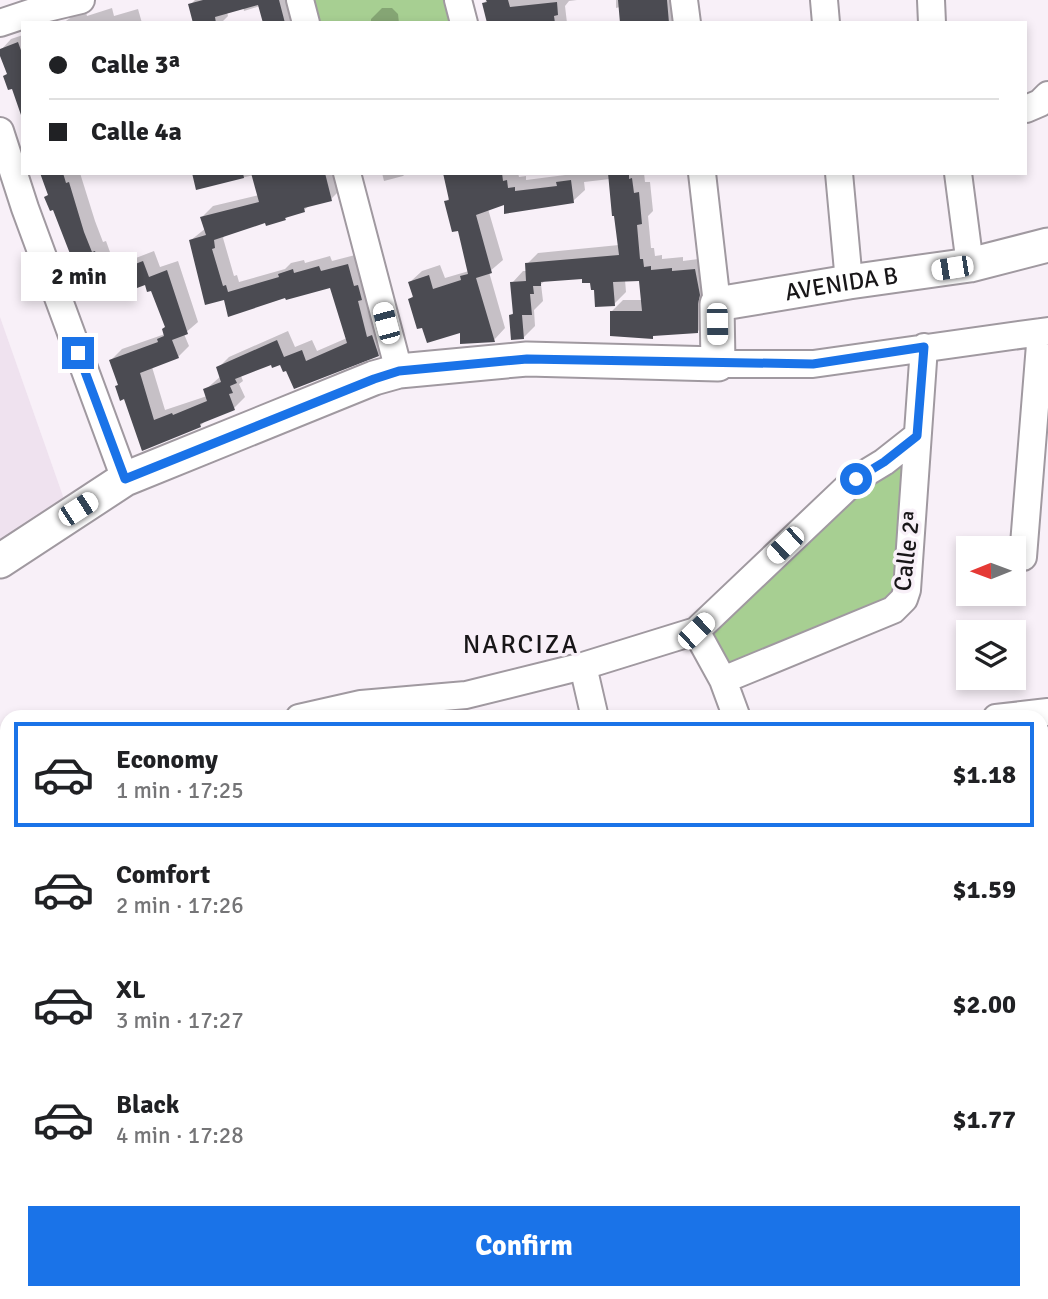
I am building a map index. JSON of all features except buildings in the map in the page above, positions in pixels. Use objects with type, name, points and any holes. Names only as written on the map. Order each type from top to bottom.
[{"type":"main road","name":"AVENIDA B","points":[[717,304],[970,265],[1048,245]]},
{"type":"main road","points":[[0,561],[125,479],[399,371],[527,359],[718,363],[717,304]]},
{"type":"street","points":[[0,23],[38,10],[81,0]]},
{"type":"street","points":[[300,0],[305,21]]},
{"type":"street","points":[[458,0],[463,21]]},
{"type":"street","points":[[684,0],[687,21]]},
{"type":"street","points":[[824,0],[826,21]]},
{"type":"street","points":[[931,0],[932,21]]},
{"type":"street","points":[[1027,108],[1040,103],[1048,95]]},
{"type":"street","points":[[0,131],[25,208],[125,479]]},
{"type":"street","points":[[347,175],[399,371]]},
{"type":"street","points":[[702,175],[717,304]]},
{"type":"street","points":[[839,175],[849,282]]},
{"type":"street","points":[[958,175],[970,265]]},
{"type":"street","points":[[718,363],[813,364],[1045,332],[1025,536]]},
{"type":"street","name":"Calle 2ª","points":[[723,680],[899,606],[907,590],[924,347]]},
{"type":"street","points":[[334,710],[361,704],[468,706],[696,631],[856,479],[884,462],[917,436]]},
{"type":"street","points":[[696,631],[723,680],[734,710]]},
{"type":"street","points":[[583,666],[593,710]]},
{"type":"shaded area","points":[[0,317],[64,499],[0,542]]},
{"type":"green space","points":[[309,0],[451,0],[456,21],[315,21]]},
{"type":"green space","points":[[902,463],[897,588],[889,605],[725,670],[711,632],[866,483]]},
{"type":"district","name":"NARCIZA","points":[[521,645]]},
{"type":"route","points":[[78,353],[125,479],[399,371],[527,359],[813,364],[924,347],[917,436],[884,462],[856,479]]}]
